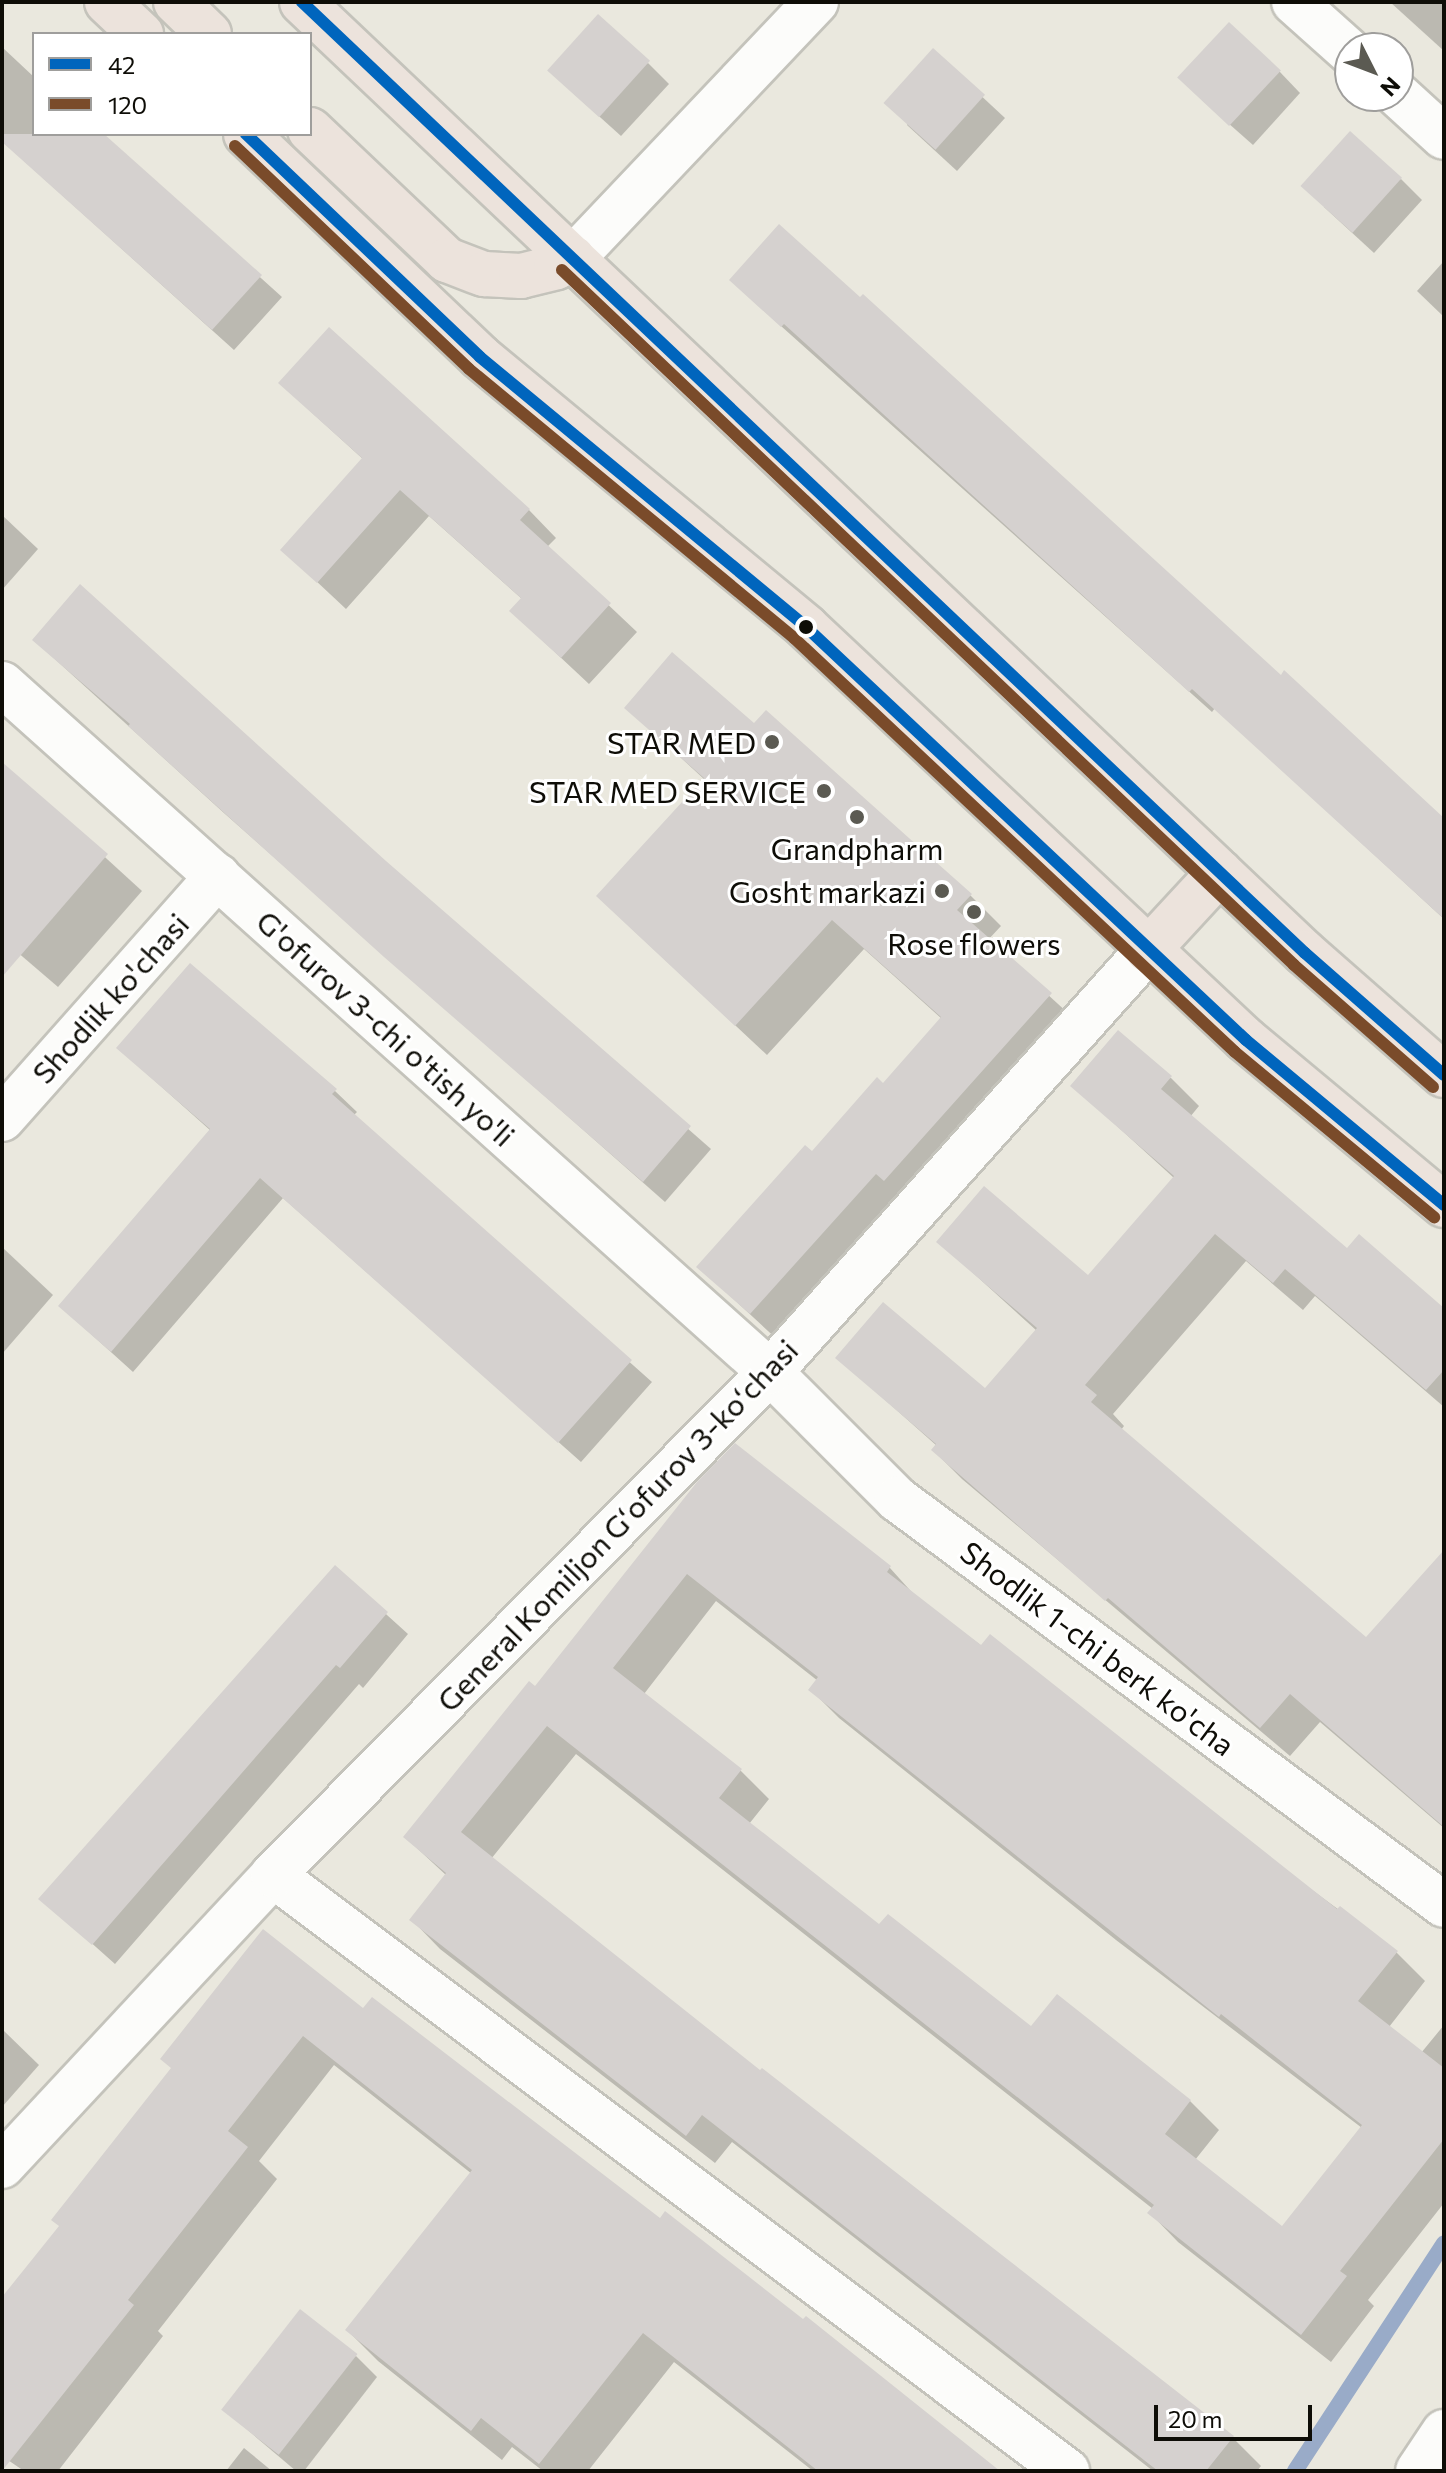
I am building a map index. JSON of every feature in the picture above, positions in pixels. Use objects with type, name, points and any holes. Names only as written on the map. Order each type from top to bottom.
[{"type":"main road","points":[[107,2],[139,32]]},
{"type":"main road","points":[[176,2],[207,32]]},
{"type":"main road","points":[[302,2],[1305,953],[1444,1075]]},
{"type":"main road","points":[[312,132],[447,260],[484,274],[521,276],[556,267],[573,258]]},
{"type":"main road","points":[[248,136],[480,357],[806,627],[1246,1040],[1444,1205]]},
{"type":"main road","name":"General Komiljon Gʻofurov 3-koʻchasi","points":[[1148,950],[1220,872]]},
{"type":"street","points":[[573,258],[816,2]]},
{"type":"street","points":[[1294,2],[1334,38]]},
{"type":"street","points":[[1414,110],[1444,137]]},
{"type":"street","name":"G'ofurov 3-chi o'tish yo'li","points":[[2,684],[770,1372]]},
{"type":"street","name":"Shodlik ko'chasi","points":[[2,1119],[218,876]]},
{"type":"street","name":"General Komiljon Gʻofurov 3-koʻchasi","points":[[2,2166],[273,1875],[770,1372],[1148,950]]},
{"type":"street","name":"Shodlik 1-chi berk ko'cha","points":[[770,1372],[897,1499],[1444,1905]]},
{"type":"street","points":[[273,1875],[1067,2471]]},
{"type":"street","points":[[1418,2471],[1444,2432]]},
{"type":"building","points":[[598,14],[650,61],[599,117],[547,70]]},
{"type":"building","points":[[1229,22],[1281,70],[1229,126],[1177,78]]},
{"type":"building","points":[[933,48],[985,95],[936,150],[883,103]]},
{"type":"building","points":[[1350,131],[1402,178],[1353,233],[1300,186]]},
{"type":"building","points":[[2,134],[106,136],[262,275],[212,330],[2,142]]},
{"type":"building","points":[[779,224],[860,297],[863,294],[1281,675],[1284,670],[1444,818],[1444,919],[784,324],[781,327],[729,280]]},
{"type":"building","points":[[329,327],[530,509],[520,520],[611,603],[561,658],[509,611],[521,598],[400,490],[317,583],[280,550],[362,458],[278,383]]},
{"type":"building","points":[[80,584],[386,861],[691,1126],[643,1182],[384,957],[128,726],[130,724],[32,640]]},
{"type":"building","points":[[672,652],[754,723],[766,710],[972,894],[957,910],[1052,993],[884,1181],[876,1174],[750,1314],[696,1267],[805,1145],[812,1151],[877,1077],[883,1083],[941,1017],[832,920],[735,1026],[596,896],[704,778],[624,708]]},
{"type":"building","points":[[2,762],[108,854],[2,977]]},
{"type":"building","points":[[190,963],[337,1089],[332,1094],[632,1360],[558,1443],[260,1178],[111,1352],[58,1306],[210,1129],[116,1048]]},
{"type":"building","points":[[1118,1030],[1172,1076],[1161,1089],[1347,1248],[1359,1234],[1444,1308],[1444,1370],[1426,1390],[1285,1269],[1273,1283],[1215,1234],[1085,1385],[1097,1395],[1091,1402],[1366,1637],[1444,1550],[1444,1827],[1290,1694],[1260,1728],[1108,1598],[1105,1601],[931,1450],[936,1444],[835,1358],[883,1302],[985,1388],[1037,1328],[936,1242],[984,1186],[1088,1275],[1174,1176],[1070,1086]]},
{"type":"building","points":[[735,1443],[891,1566],[887,1572],[981,1645],[990,1634],[1337,1909],[1340,1906],[1398,1951],[1358,2001],[1444,2068],[1444,2139],[1340,2271],[1347,2276],[1301,2335],[1147,2213],[1154,2205],[547,1726],[461,1832],[760,2070],[762,2068],[1234,2436],[1206,2471],[1158,2471],[702,2115],[686,2136],[409,1920],[446,1873],[403,1837],[529,1681],[535,1686],[697,1482]],"holes":[[[687,1574],[818,1677],[808,1690],[1219,2017],[1221,2014],[1362,2125],[1282,2226],[1165,2134],[1191,2100],[1057,1994],[1031,2026],[888,1914],[879,1924],[719,1798],[742,1769],[613,1668]]]},
{"type":"building","points":[[335,1565],[388,1612],[340,1668],[336,1665],[92,1945],[38,1899]]},
{"type":"building","points":[[263,1929],[363,2008],[372,1997],[660,2218],[665,2211],[803,2319],[806,2316],[1000,2471],[818,2471],[643,2333],[539,2464],[481,2418],[471,2431],[345,2330],[472,2170],[303,2036],[228,2131],[248,2147],[128,2300],[134,2305],[2,2471],[2,2297],[59,2226],[51,2220],[171,2068],[160,2059]]},
{"type":"building","points":[[300,2309],[358,2354],[279,2455],[221,2410]]},
{"type":"waterway","points":[[1295,2471],[1444,2243]]},
{"type":"transit line","name":"42","points":[[302,2],[1305,953],[1444,1075]]},
{"type":"transit line","name":"42","points":[[248,136],[480,357],[806,627],[1246,1040],[1444,1205]]},
{"type":"transit line","name":"120","points":[[235,146],[469,369],[795,639],[1235,1052],[1434,1217]]},
{"type":"transit line","name":"120","points":[[562,270],[1294,965],[1433,1087]]},
{"type":"place","name":"STAR MED","points":[[772,742]]},
{"type":"place","name":"STAR MED SERVICE","points":[[824,791]]},
{"type":"place","name":"Grandpharm","points":[[857,817]]},
{"type":"place","name":"Gosht markazi","points":[[942,891]]},
{"type":"place","name":"Rose flowers","points":[[974,912]]}]
